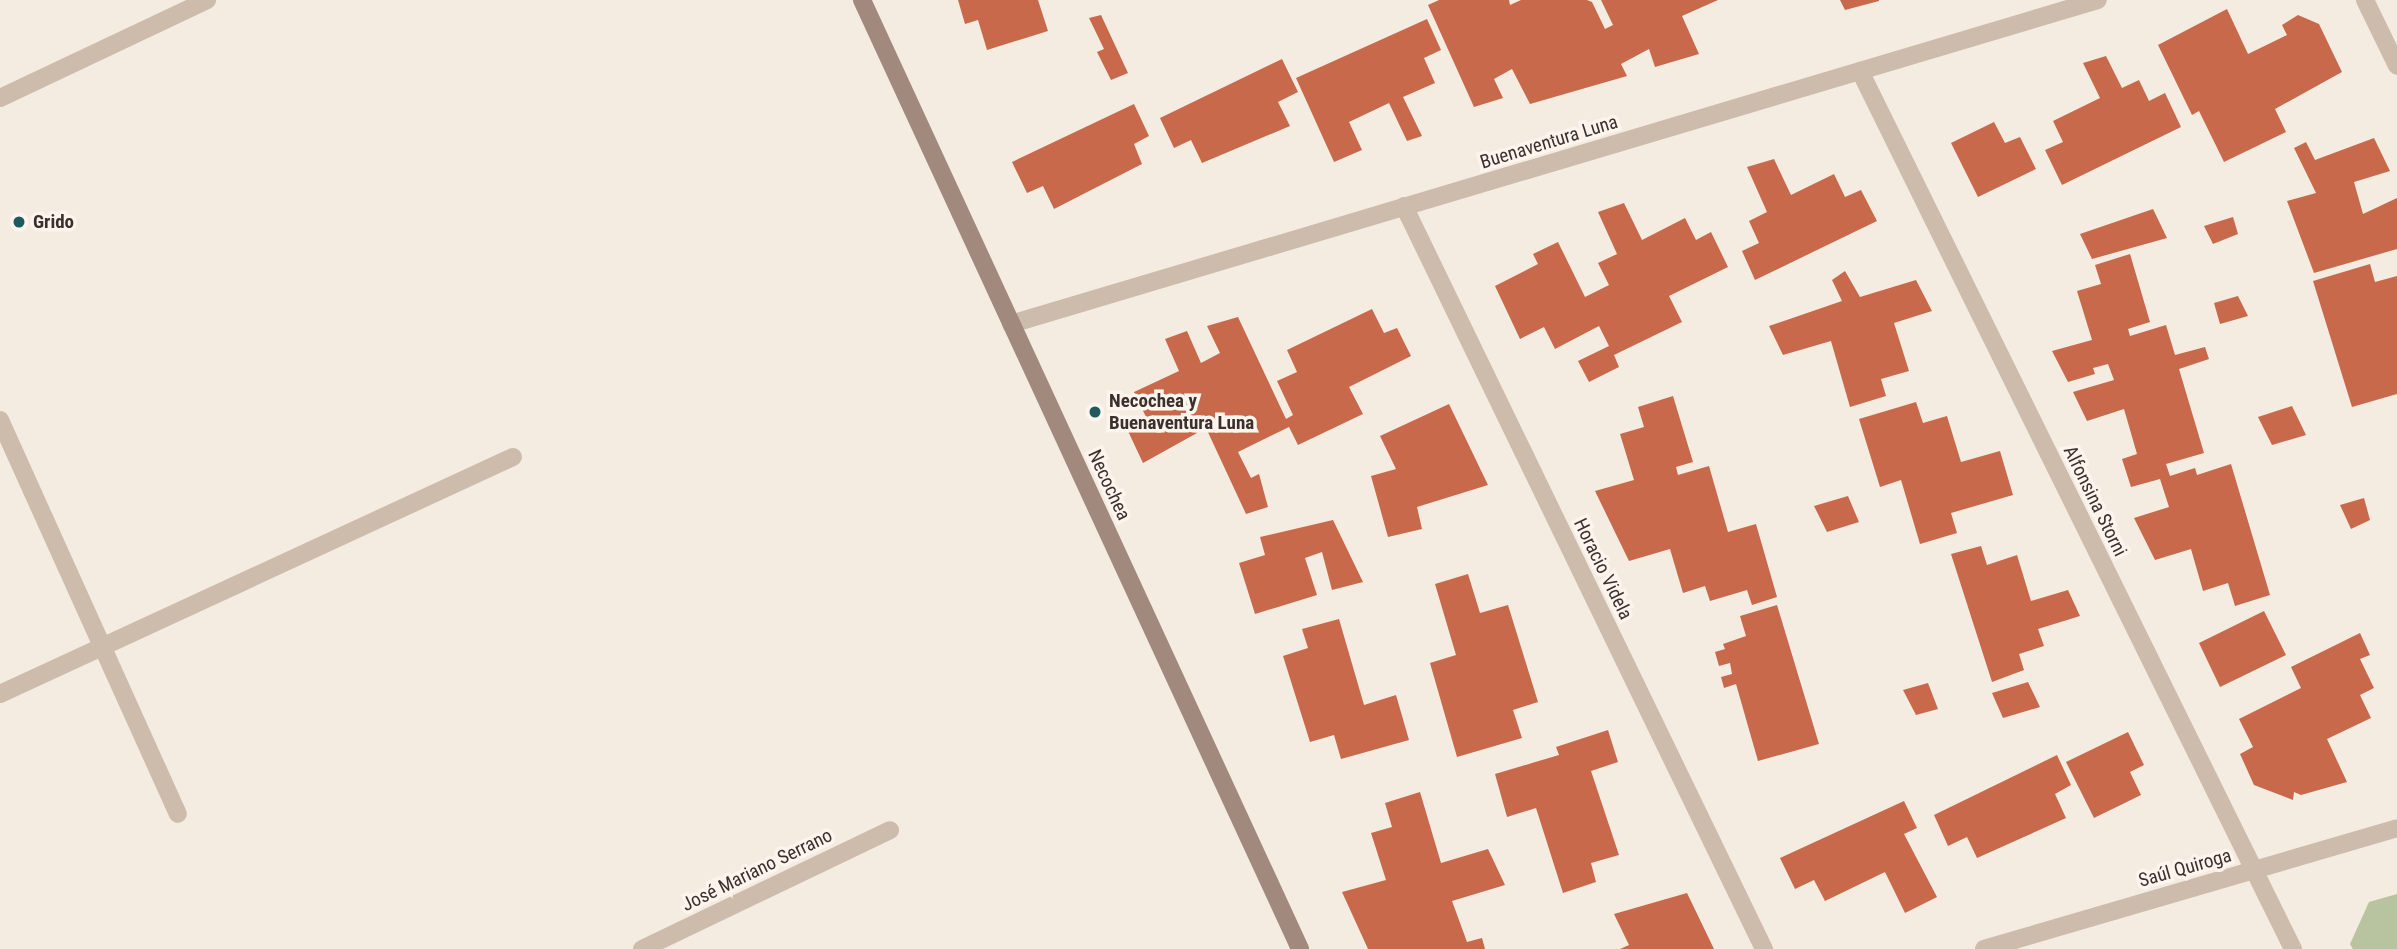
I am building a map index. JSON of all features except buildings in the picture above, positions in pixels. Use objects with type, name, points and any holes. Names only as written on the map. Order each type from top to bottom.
[{"type":"main road","name":"Necochea","points":[[862,0],[1300,949]]},
{"type":"street","points":[[0,98],[207,0]]},
{"type":"street","name":"Buenaventura Luna","points":[[1011,324],[2098,0]]},
{"type":"street","points":[[2365,0],[2397,66]]},
{"type":"street","name":"Alfonsina Storni","points":[[1860,71],[2293,949]]},
{"type":"street","name":"Horacio Videla","points":[[1404,206],[1764,949]]},
{"type":"street","points":[[0,420],[178,814]]},
{"type":"street","points":[[0,694],[513,457]]},
{"type":"street","name":"Saúl Quiroga","points":[[1984,949],[2397,828]]},
{"type":"street","name":"José Mariano Serrano","points":[[642,949],[890,830]]},
{"type":"green space","points":[[2397,894],[2397,949],[2353,949],[2350,944],[2369,902]]},
{"type":"place","name":"Grido","points":[[19,222]]},
{"type":"place","name":"Necochea y Buenaventura Luna","points":[[1095,412]]}]
